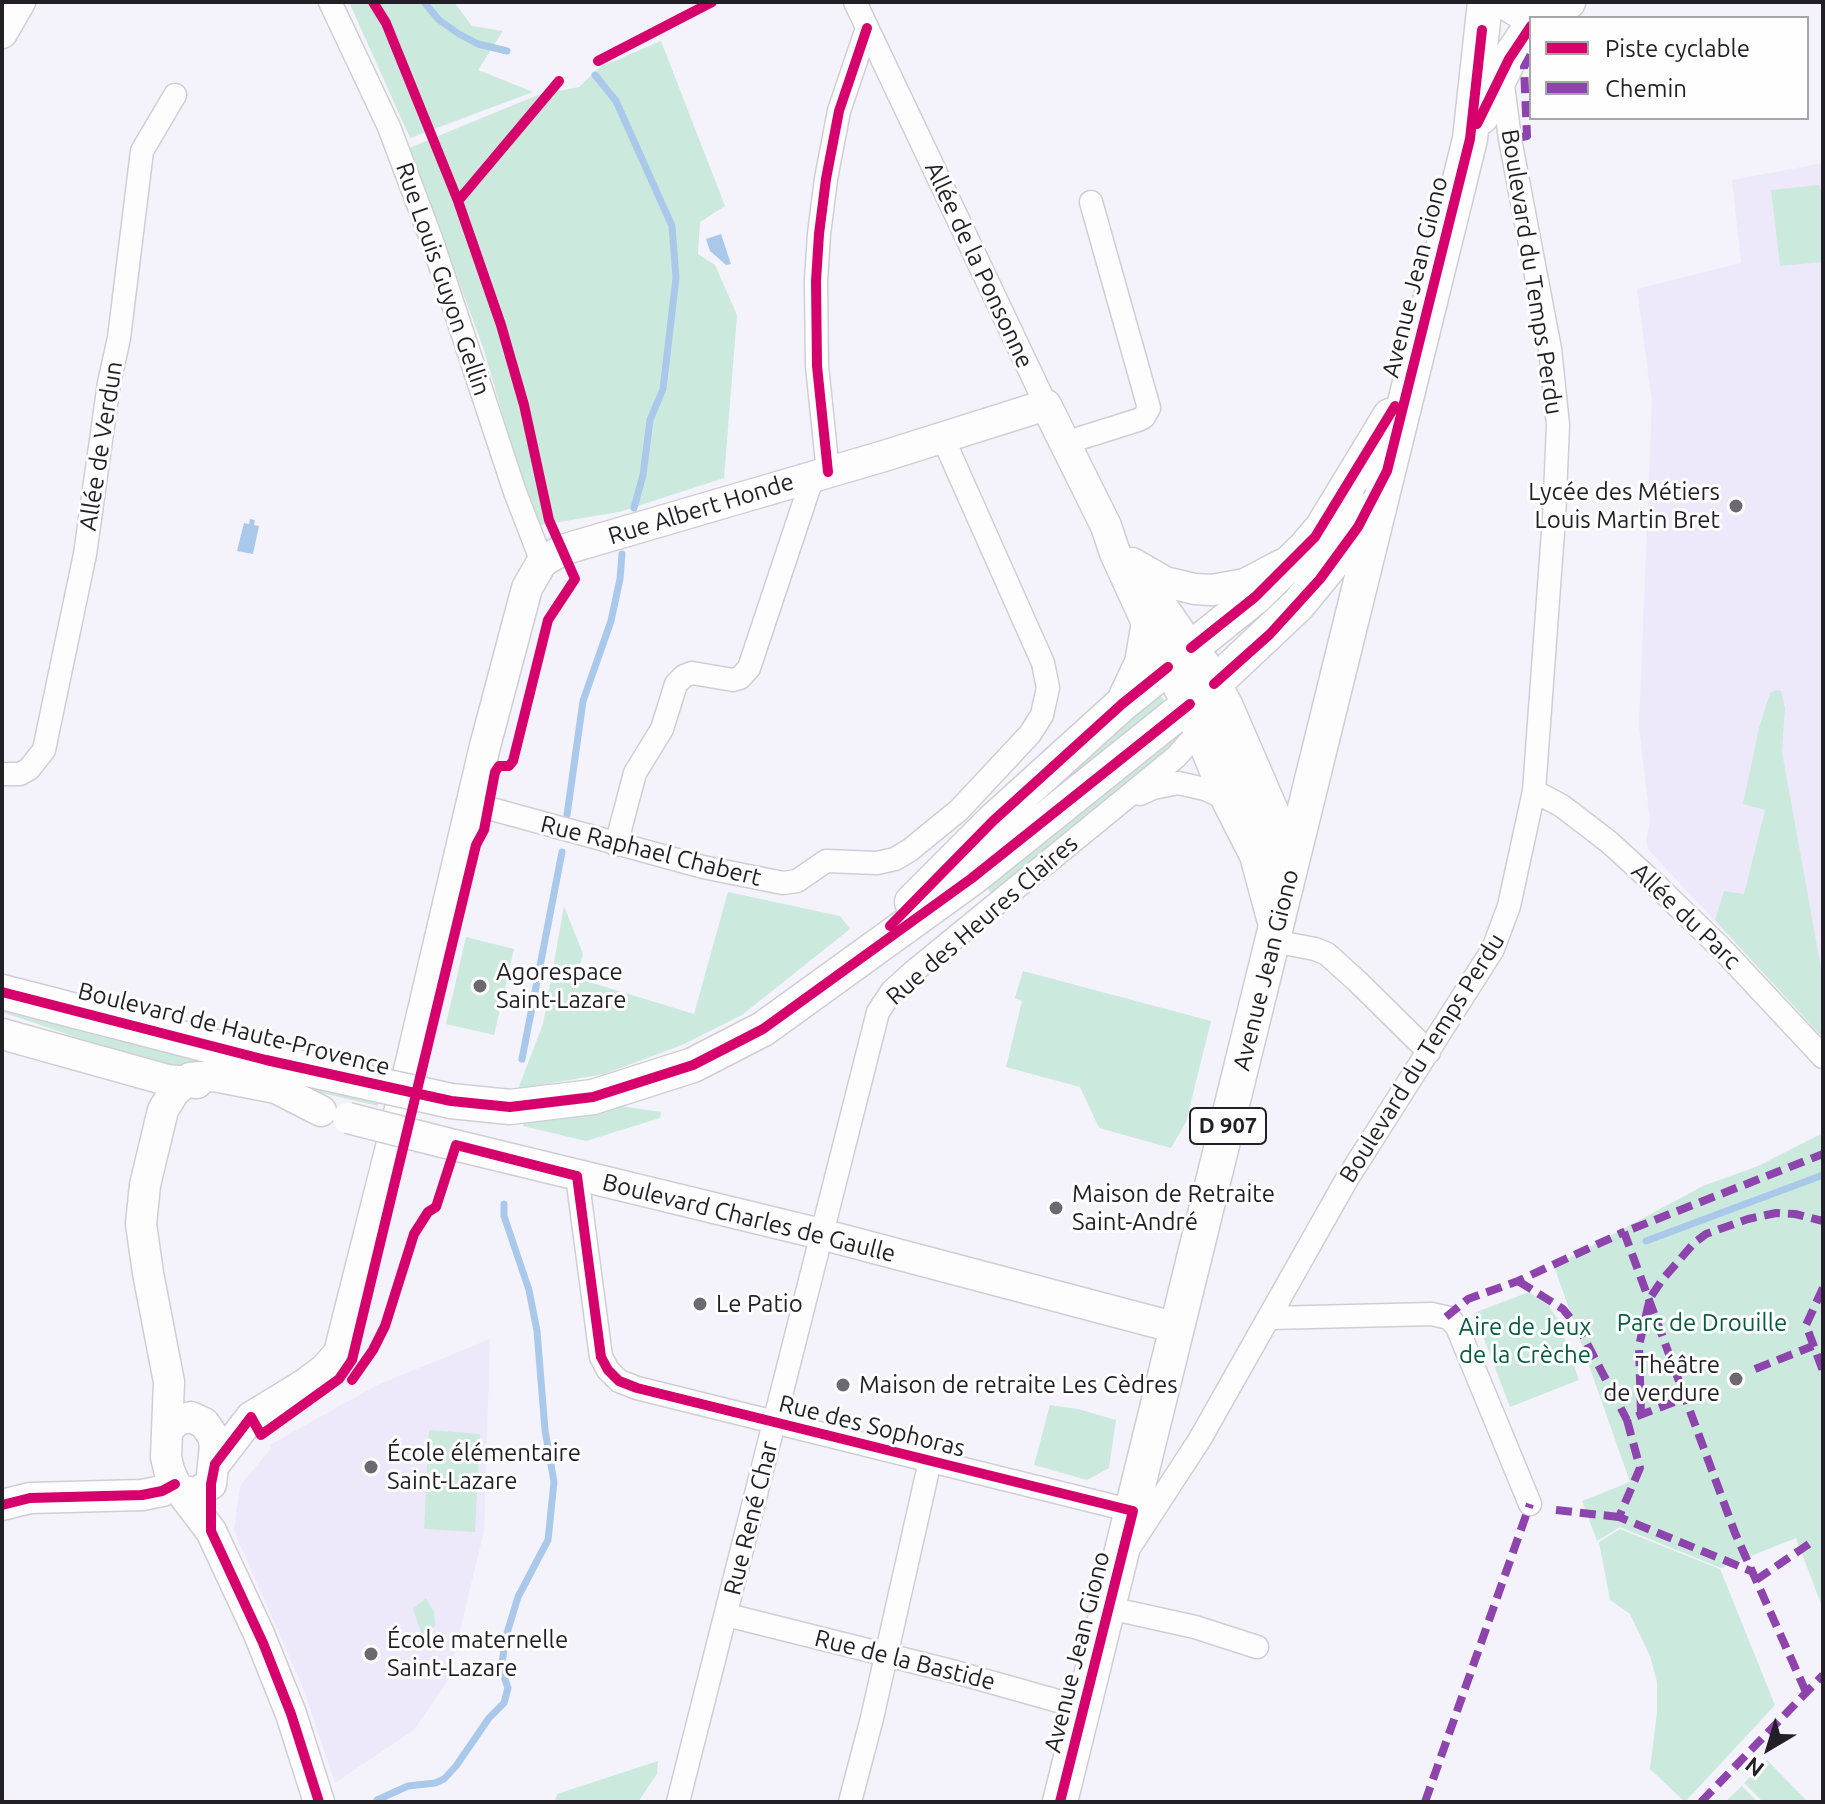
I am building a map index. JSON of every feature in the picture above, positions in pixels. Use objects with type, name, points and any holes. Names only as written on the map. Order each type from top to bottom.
[{"type":"main road","name":"Avenue Jean Giono","points":[[1281,858],[1387,471],[1470,139],[1485,2]]},
{"type":"main road","points":[[1505,2],[1520,11],[1547,15]]},
{"type":"main road","name":"Avenue Jean Giono","points":[[1470,139],[1501,74],[1529,38]]},
{"type":"main road","points":[[1195,684],[1222,648],[1288,588],[1319,552],[1367,474],[1413,367]]},
{"type":"main road","points":[[1195,684],[1255,597],[1322,528],[1387,423]]},
{"type":"main road","points":[[1195,684],[1270,634],[1305,596],[1350,538],[1370,507],[1387,471]]},
{"type":"main road","points":[[1122,704],[1142,663],[1148,628]]},
{"type":"main road","name":"Boulevard de Haute-Provence","points":[[854,963],[982,831],[1122,704],[1195,684]]},
{"type":"main road","name":"Boulevard de Haute-Provence","points":[[2,992],[146,1030],[451,1101],[510,1107],[593,1097],[693,1065],[763,1029],[972,878],[1195,684]]},
{"type":"main road","name":"D 907","points":[[1195,684],[1229,800],[1281,858]]},
{"type":"main road","name":"D 907","points":[[1195,684],[1277,825],[1281,858],[1274,932]]},
{"type":"main road","name":"Avenue Jean Giono","points":[[1060,1802],[1274,932]]},
{"type":"street","points":[[2,33],[20,2]]},
{"type":"street","name":"Rue Louis Guyon Gellin","points":[[330,2],[389,127],[432,241],[522,512],[542,562]]},
{"type":"street","name":"Allée de la Ponsonne","points":[[855,2],[1106,526],[1148,628],[1195,684]]},
{"type":"street","points":[[606,842],[637,768],[662,729],[676,684],[692,673],[733,680],[740,678],[749,668],[820,474],[816,281],[819,234],[839,111],[867,28]]},
{"type":"street","name":"Boulevard du Temps Perdu","points":[[1121,1560],[1200,1439],[1347,1179],[1500,935],[1534,791],[1554,518],[1557,411],[1550,349],[1510,139],[1501,74]]},
{"type":"street","name":"Allée de Verdun","points":[[2,774],[20,774],[29,769],[44,750],[85,554],[109,383],[119,338],[142,151],[175,95]]},
{"type":"street","points":[[1065,443],[1138,420],[1149,408],[1091,202]]},
{"type":"street","name":"Rue Albert Honde","points":[[542,562],[562,550],[1046,405]]},
{"type":"street","name":"Rue Raphael Chabert","points":[[470,806],[488,808],[703,867],[783,883],[797,881],[826,861],[884,862],[910,850],[959,810],[1030,734],[1046,703],[1048,688],[1043,663],[943,438]]},
{"type":"street","name":"Allée de la Ponsonne","points":[[1106,526],[1132,563],[1195,684]]},
{"type":"street","points":[[1132,563],[1165,582],[1212,590],[1245,584],[1262,577],[1305,548]]},
{"type":"street","points":[[2,1505],[30,1498],[142,1495],[196,1481],[251,1417],[305,1384],[330,1365],[339,1353],[395,1132],[470,806],[522,604],[542,562]]},
{"type":"street","name":"Rue des Heures Claires","points":[[821,1234],[878,1012],[892,991],[1176,757],[1195,684]]},
{"type":"street","name":"Rue des Heures Claires","points":[[1117,805],[1153,788],[1178,783],[1191,783],[1229,800]]},
{"type":"street","name":"Allée du Parc","points":[[1534,791],[1562,806],[1609,842],[1655,884],[1722,949],[1823,1057]]},
{"type":"street","points":[[1274,932],[1327,954],[1429,1052]]},
{"type":"street","points":[[2,1025],[68,1051]]},
{"type":"street","name":"Boulevard Charles de Gaulle","points":[[2,1034],[135,1070],[175,1090],[198,1075],[288,1092],[335,1114],[821,1234],[1177,1328]]},
{"type":"street","points":[[175,1090],[163,1110],[150,1164],[141,1224],[169,1382],[188,1423],[213,1436],[196,1481]]},
{"type":"street","name":"Rue des Sophoras","points":[[577,1176],[601,1357],[608,1370],[625,1384],[1133,1511]]},
{"type":"street","name":"Rue René Char","points":[[678,1802],[821,1234]]},
{"type":"street","points":[[1270,1318],[1432,1314],[1449,1318],[1457,1327],[1530,1504]]},
{"type":"street","points":[[188,1423],[251,1417]]},
{"type":"street","points":[[188,1423],[166,1457],[196,1481],[211,1531],[263,1643],[291,1714],[311,1795]]},
{"type":"street","points":[[850,1802],[930,1461]]},
{"type":"street","points":[[1109,1608],[1195,1627],[1257,1647]]},
{"type":"street","name":"Rue de la Bastide","points":[[727,1615],[886,1654],[1083,1708]]},
{"type":"shaded area","name":"Lycée des Métiers Louis Martin Bret","points":[[1823,163],[1823,1038],[1648,849],[1646,839],[1650,822],[1639,726],[1652,402],[1637,289],[1741,263],[1732,180]]},
{"type":"shaded area","name":"École élémentaire Saint-Lazare","points":[[490,1339],[484,1531],[448,1680],[414,1730],[335,1783],[304,1690],[234,1531],[240,1486],[271,1448],[270,1445],[377,1385]]},
{"type":"green space","points":[[349,2],[454,2],[472,26],[503,31],[478,70],[533,92],[410,138]]},
{"type":"green space","points":[[661,41],[725,206],[700,222],[698,254],[715,265],[737,315],[724,478],[619,512],[535,526],[483,347],[409,148],[538,95],[579,87],[600,67]]},
{"type":"green space","points":[[1819,185],[1823,196],[1823,262],[1780,266],[1771,190]]},
{"type":"green space","points":[[1157,688],[1167,707],[994,846]]},
{"type":"green space","points":[[1781,691],[1785,708],[1782,752],[1823,979],[1823,1038],[1715,920],[1724,891],[1744,894],[1765,810],[1743,804],[1759,728],[1770,693]]},
{"type":"green space","points":[[1176,727],[1180,741],[992,895],[984,883]]},
{"type":"green space","points":[[728,892],[840,916],[850,929],[742,1015],[682,1045],[604,1074],[518,1089],[543,1024],[564,906],[583,954],[576,978],[694,1014]]},
{"type":"green space","name":"Agorespace Saint-Lazare","points":[[466,937],[514,949],[494,1035],[446,1024]]},
{"type":"green space","points":[[1023,971],[1211,1021],[1186,1122],[1171,1148],[1099,1128],[1080,1087],[1006,1067],[1022,1001],[1015,998]]},
{"type":"green space","points":[[2,1002],[379,1099],[378,1106],[201,1065],[173,1070],[2,1012]]},
{"type":"green space","points":[[621,1106],[661,1112],[660,1118],[586,1141],[523,1126],[524,1121]]},
{"type":"green space","name":"Parc de Drouille","points":[[1823,1133],[1823,1609],[1796,1538],[1721,1568],[1620,1527],[1597,1541],[1582,1501],[1630,1482],[1554,1266],[1703,1186],[1758,1166]]},
{"type":"green space","name":"Aire de Jeux de la Crèche","points":[[1529,1292],[1548,1305],[1558,1319],[1579,1380],[1510,1407],[1474,1313]]},
{"type":"green space","points":[[1050,1405],[1116,1420],[1109,1468],[1087,1480],[1034,1465]]},
{"type":"green space","points":[[429,1430],[480,1434],[475,1532],[424,1529]]},
{"type":"green space","points":[[1620,1529],[1720,1569],[1775,1705],[1685,1802],[1650,1769],[1657,1712],[1657,1682],[1650,1656],[1630,1614],[1610,1600],[1599,1542]]},
{"type":"green space","points":[[426,1598],[434,1612],[435,1626],[422,1635],[413,1609]]},
{"type":"green space","points":[[1767,1760],[1808,1802],[1763,1802],[1744,1783]]},
{"type":"green space","points":[[658,1761],[657,1774],[638,1802],[555,1802],[557,1794]]},
{"type":"green space","points":[[1742,1786],[1758,1802],[1725,1802]]},
{"type":"water","points":[[721,234],[731,264],[726,265],[710,251],[706,239]]},
{"type":"water","points":[[250,519],[259,526],[253,554],[237,551],[244,523],[249,524]]},
{"type":"waterway","points":[[424,2],[439,20],[459,34],[478,44],[507,51]]},
{"type":"waterway","points":[[595,75],[616,101],[672,226],[676,278],[663,389],[650,420],[643,475],[634,508]]},
{"type":"waterway","points":[[567,815],[583,701],[611,621],[622,554]]},
{"type":"waterway","points":[[522,1059],[562,852]]},
{"type":"waterway","points":[[1646,1241],[1823,1175]]},
{"type":"waterway","points":[[377,1800],[408,1786],[444,1779],[489,1718],[504,1703],[508,1688],[501,1668],[507,1633],[518,1597],[548,1540],[554,1482],[545,1430],[537,1331],[529,1290],[504,1216],[504,1204]]},
{"type":"marked path","points":[[1522,137],[1527,136],[1524,67],[1529,58]]},
{"type":"marked path","points":[[1806,1692],[1735,1533],[1624,1232],[1823,1154]]},
{"type":"marked path","points":[[1641,1414],[1639,1346],[1650,1298],[1694,1243],[1706,1234],[1776,1213],[1823,1221]]},
{"type":"marked path","points":[[1446,1317],[1468,1299],[1518,1281],[1624,1232]]},
{"type":"marked path","points":[[1518,1281],[1563,1309],[1580,1330],[1627,1420],[1685,1398]]},
{"type":"marked path","points":[[1823,1288],[1806,1325],[1823,1371]]},
{"type":"marked path","points":[[1755,1369],[1813,1346]]},
{"type":"marked path","points":[[1627,1420],[1640,1468],[1619,1517],[1751,1571]]},
{"type":"marked path","points":[[1425,1802],[1530,1504]]},
{"type":"marked path","points":[[1556,1510],[1619,1517]]},
{"type":"marked path","points":[[1756,1580],[1809,1544]]},
{"type":"marked path","points":[[1701,1802],[1823,1675]]},
{"type":"cycle path","points":[[319,1802],[291,1714],[263,1643],[211,1531],[211,1484],[215,1464],[251,1417],[261,1435],[339,1379],[352,1360],[476,845],[484,830],[495,772],[499,766],[509,766],[513,761],[548,620],[575,579],[549,520],[524,405],[501,325],[458,201],[386,23],[373,2]]},
{"type":"cycle path","points":[[598,61],[712,2]]},
{"type":"cycle path","points":[[828,472],[817,366],[819,234],[839,111],[867,28]]},
{"type":"cycle path","points":[[1477,124],[1509,59],[1529,29]]},
{"type":"cycle path","points":[[1214,684],[1270,634],[1320,579],[1358,527],[1387,471],[1470,139],[1482,30]]},
{"type":"cycle path","points":[[458,201],[559,81]]},
{"type":"cycle path","points":[[1191,648],[1255,597],[1315,537],[1395,406]]},
{"type":"cycle path","points":[[890,926],[993,821],[1122,704],[1168,667]]},
{"type":"cycle path","points":[[2,992],[266,1060],[451,1101],[510,1107],[593,1097],[693,1065],[763,1029],[972,878],[1190,704]]},
{"type":"cycle path","points":[[352,1380],[385,1326],[414,1234],[428,1212],[436,1207],[456,1145],[577,1176],[601,1357],[619,1381],[1133,1511],[1060,1802]]},
{"type":"cycle path","points":[[2,1505],[30,1498],[142,1495],[162,1491],[175,1484]]},
{"type":"place","name":"Lycée des Métiers Louis Martin Bret","points":[[1736,506]]},
{"type":"place","name":"Agorespace Saint-Lazare","points":[[480,986]]},
{"type":"place","name":"Maison de Retraite Saint-André","points":[[1056,1208]]},
{"type":"place","name":"Le Patio","points":[[700,1304]]},
{"type":"place","name":"Théâtre de verdure","points":[[1736,1379]]},
{"type":"place","name":"Maison de retraite Les Cèdres","points":[[843,1385]]},
{"type":"place","name":"École élémentaire Saint-Lazare","points":[[371,1467]]},
{"type":"place","name":"École maternelle Saint-Lazare","points":[[371,1654]]}]
